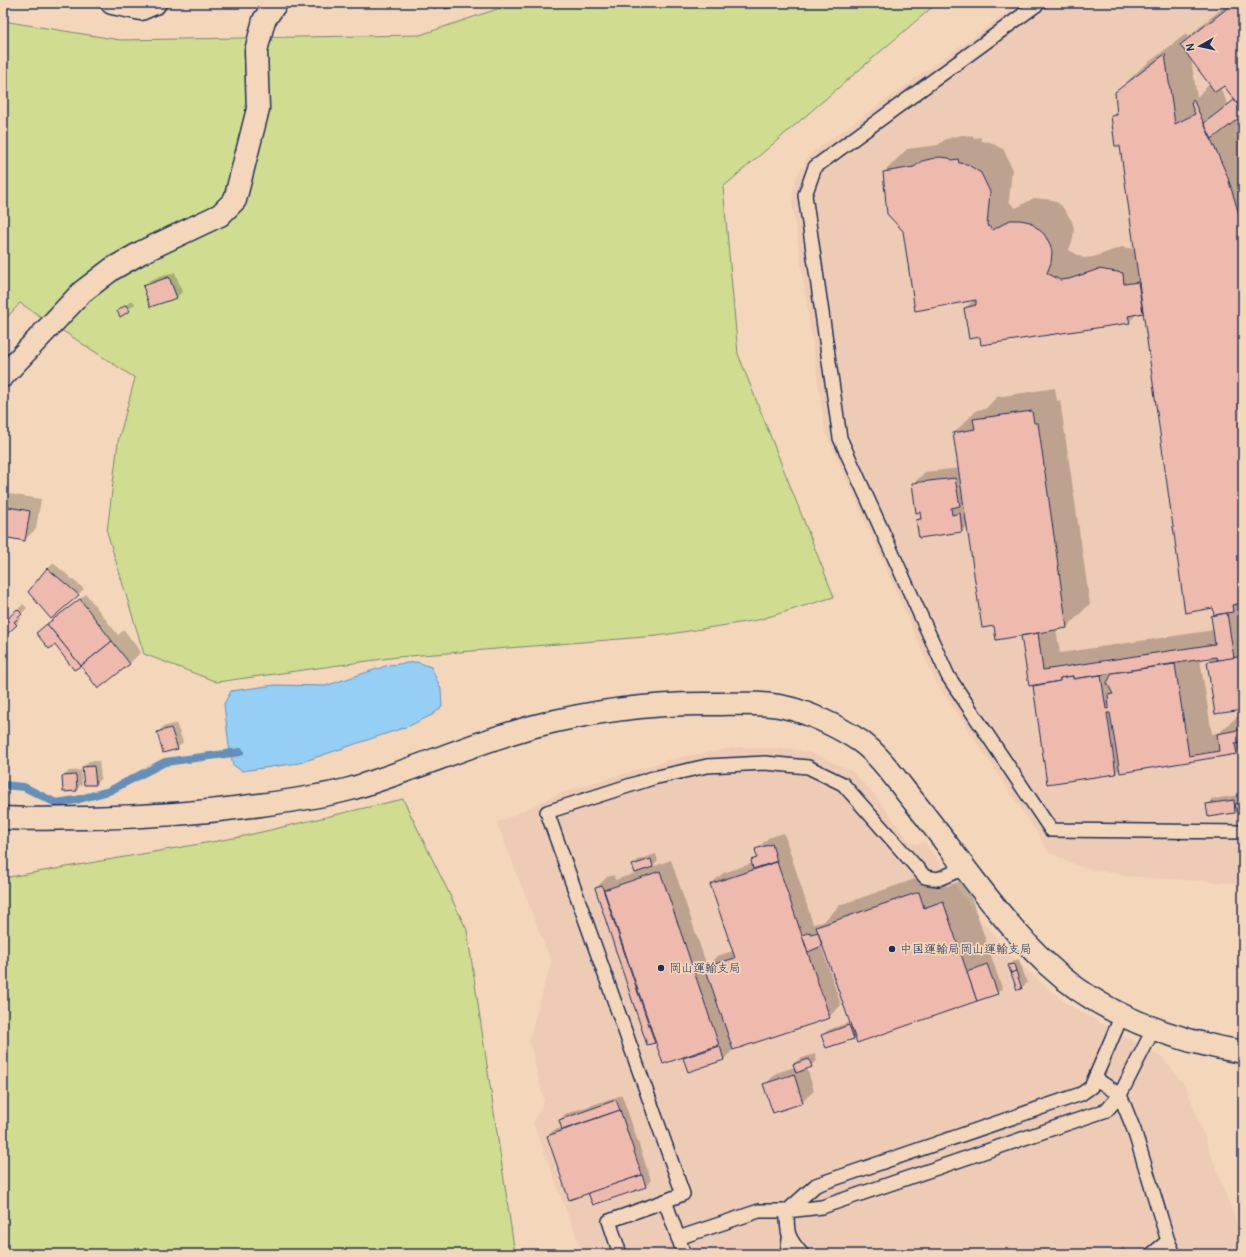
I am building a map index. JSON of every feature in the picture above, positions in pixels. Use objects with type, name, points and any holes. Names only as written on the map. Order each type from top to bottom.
[{"type":"street","points":[[112,3],[141,9],[155,3]]},
{"type":"street","points":[[3,376],[82,292],[100,278],[142,252],[220,215],[235,200],[258,109],[256,51],[264,20],[276,3]]},
{"type":"street","points":[[3,818],[133,818],[210,812],[305,799],[350,789],[533,727],[561,721],[655,706],[692,703],[755,704],[784,707],[813,717],[861,742],[879,759],[927,816],[965,868],[1012,926],[1050,966],[1081,990],[1122,1015],[1154,1028],[1207,1046],[1243,1052]]},
{"type":"lane","points":[[1039,3],[815,167],[805,195],[840,438],[948,676],[1051,830],[1243,832]]},
{"type":"lane","points":[[620,1254],[609,1221],[683,1194],[547,812],[653,778],[707,766],[765,763],[808,767],[843,784],[925,877],[938,879],[965,868]]},
{"type":"lane","points":[[793,1254],[787,1226],[787,1211],[816,1184],[1081,1094],[1091,1087],[1122,1015]]},
{"type":"lane","points":[[678,1238],[760,1211],[787,1211],[822,1207],[1107,1110],[1120,1095],[1154,1028]]},
{"type":"lane","points":[[1095,1078],[1120,1095],[1134,1130],[1168,1241],[1174,1254]]},
{"type":"lane","points":[[666,1201],[684,1254]]},
{"type":"lane","points":[[788,1254],[789,1239]]},
{"type":"lane","points":[[789,1239],[797,1254]]},
{"type":"lane","points":[[789,1239],[802,1254]]},
{"type":"lane","points":[[1152,1254],[1168,1241]]},
{"type":"shaded area","points":[[1020,3],[1243,3],[1243,884],[1125,876],[1078,866],[1048,852],[1039,835],[936,682],[825,431],[792,202],[796,177],[809,155]]},
{"type":"shaded area","points":[[739,747],[796,749],[820,756],[851,771],[875,795],[910,842],[918,844],[925,842],[974,912],[1016,961],[1064,1002],[1163,1058],[1186,1087],[1243,1241],[1243,1254],[583,1254],[533,1123],[544,1101],[529,1040],[551,962],[497,823],[558,794],[671,759]]},
{"type":"green space","points":[[515,3],[937,3],[723,187],[738,354],[834,597],[758,620],[657,636],[397,657],[217,682],[144,654],[107,532],[118,442],[135,378],[20,303],[3,322],[3,21],[120,40],[420,35]]},
{"type":"green space","points":[[403,799],[467,930],[515,1254],[3,1254],[3,878],[240,837]]},
{"type":"water","points":[[417,662],[431,667],[441,689],[442,707],[432,715],[409,726],[299,763],[242,771],[233,765],[224,704],[231,691],[275,685],[325,686],[389,665]]},
{"type":"building","points":[[433,3],[470,4],[445,9],[445,6],[434,8]]},
{"type":"building","points":[[1234,3],[1243,3],[1243,111],[1224,86],[1215,92],[1180,45]]},
{"type":"building","points":[[1165,54],[1175,124],[1195,114],[1191,104],[1193,99],[1227,175],[1243,227],[1243,599],[1241,598],[1242,603],[1232,605],[1233,612],[1214,615],[1213,608],[1185,613],[1120,146],[1115,146],[1111,116],[1117,115],[1115,92]]},
{"type":"building","points":[[1234,100],[1243,111],[1243,115],[1212,139],[1204,123]]},
{"type":"building","points":[[939,157],[949,158],[952,160],[958,159],[959,163],[967,164],[981,173],[990,192],[987,225],[993,230],[1010,220],[1020,220],[1030,222],[1044,234],[1050,244],[1052,252],[1051,263],[1047,273],[1060,280],[1069,279],[1099,269],[1123,273],[1124,284],[1138,282],[1143,313],[1128,316],[1130,323],[981,345],[980,337],[969,339],[964,308],[976,305],[976,300],[915,311],[903,231],[887,214],[883,172],[914,167],[922,161]]},
{"type":"building","points":[[169,277],[177,298],[150,307],[143,286]]},
{"type":"building","points":[[126,305],[130,311],[120,317],[117,311]]},
{"type":"building","points":[[1032,411],[1034,423],[1038,423],[1067,628],[996,640],[994,626],[982,628],[953,433],[975,429],[973,419]]},
{"type":"building","points":[[955,478],[960,506],[951,508],[952,515],[960,513],[962,532],[919,538],[916,520],[921,519],[920,512],[916,513],[912,483]]},
{"type":"building","points":[[3,506],[30,511],[25,541],[3,537]]},
{"type":"building","points":[[47,568],[79,595],[51,619],[28,592]]},
{"type":"building","points":[[80,599],[112,641],[81,666],[47,624]]},
{"type":"building","points":[[17,609],[22,614],[14,622],[17,625],[8,633],[3,628],[3,624]]},
{"type":"building","points":[[1227,613],[1234,658],[1217,660],[1216,657],[1073,679],[1073,676],[1060,678],[1060,681],[1029,686],[1021,636],[1038,633],[1043,670],[1215,644],[1211,616]]},
{"type":"building","points":[[47,624],[81,666],[74,670],[55,645],[49,649],[36,633]]},
{"type":"building","points":[[112,641],[130,664],[98,689],[81,666]]},
{"type":"building","points":[[1243,656],[1243,710],[1215,714],[1207,662]]},
{"type":"building","points":[[1175,664],[1189,756],[1219,751],[1217,734],[1243,729],[1243,743],[1235,744],[1237,754],[1120,773],[1110,713],[1107,713],[1116,774],[1047,784],[1033,686],[1060,681],[1060,678],[1073,676],[1073,679],[1101,675],[1106,709],[1109,708],[1108,695],[1113,694],[1107,683],[1112,673]]},
{"type":"building","points":[[171,728],[178,749],[163,753],[157,732]]},
{"type":"building","points":[[94,766],[96,785],[84,785],[82,767]]},
{"type":"building","points":[[76,775],[77,791],[63,792],[62,776]]},
{"type":"building","points":[[1234,800],[1235,813],[1208,817],[1206,804]]},
{"type":"building","points":[[1243,803],[1243,811],[1237,812],[1235,804]]},
{"type":"building","points":[[772,844],[777,861],[753,869],[751,860],[757,858],[755,849]]},
{"type":"building","points":[[651,859],[653,867],[635,873],[632,865]]},
{"type":"building","points":[[777,862],[830,1018],[733,1050],[705,967],[735,958],[710,884]]},
{"type":"building","name":"岡山運輸支局","points":[[660,871],[719,1045],[663,1064],[604,890]]},
{"type":"building","points":[[602,886],[655,1043],[647,1045],[595,888]]},
{"type":"building","name":"中国運輸局岡山運輸支局","points":[[919,892],[924,908],[943,901],[977,1001],[857,1043],[816,927]]},
{"type":"building","points":[[810,932],[811,934],[818,932],[822,946],[808,952],[802,935]]},
{"type":"building","points":[[987,964],[998,994],[977,1001],[967,972]]},
{"type":"building","points":[[1014,964],[1016,971],[1011,973],[1008,965]]},
{"type":"building","points":[[1016,971],[1022,989],[1017,990],[1011,973]]},
{"type":"building","points":[[849,1025],[854,1039],[826,1048],[821,1035]]},
{"type":"building","points":[[720,1046],[724,1060],[688,1072],[683,1058]]},
{"type":"building","points":[[809,1059],[812,1067],[796,1073],[793,1064]]},
{"type":"building","points":[[794,1074],[803,1103],[773,1113],[763,1084]]},
{"type":"building","points":[[616,1100],[620,1110],[562,1130],[559,1120]]},
{"type":"building","points":[[620,1110],[642,1175],[569,1200],[547,1136]]},
{"type":"building","points":[[642,1175],[646,1187],[593,1205],[588,1193]]},
{"type":"waterway","points":[[3,785],[24,787],[56,803],[76,800],[109,791],[165,762],[240,752]]},
{"type":"place","name":"中国運輸局岡山運輸支局","points":[[892,949]]},
{"type":"place","name":"岡山運輸支局","points":[[661,968]]}]
